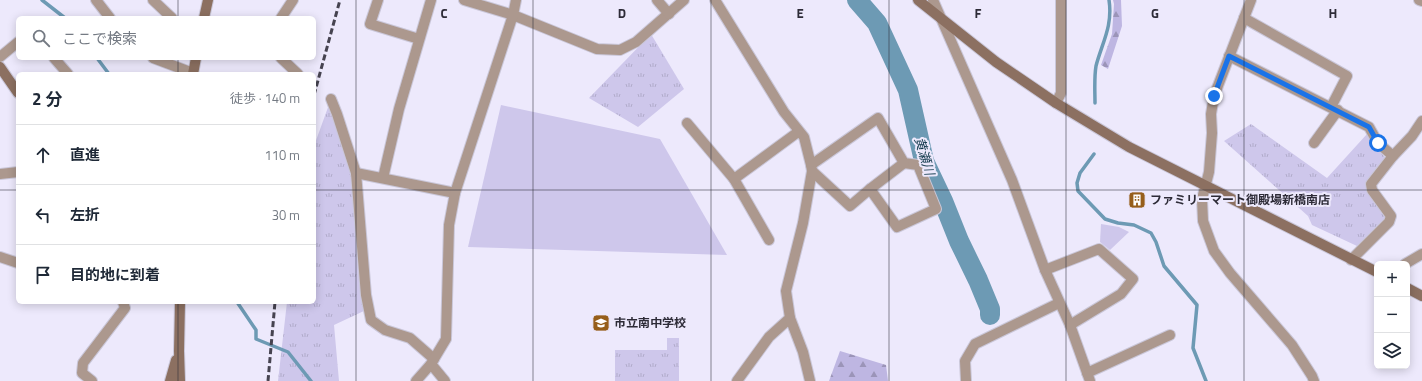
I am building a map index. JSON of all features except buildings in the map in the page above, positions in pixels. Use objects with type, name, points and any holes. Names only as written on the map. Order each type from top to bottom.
[{"type":"street","points":[[96,0],[108,16]]},
{"type":"street","points":[[153,0],[170,16]]},
{"type":"street","points":[[204,16],[208,0]]},
{"type":"street","points":[[282,16],[293,0]]},
{"type":"street","points":[[378,0],[370,24],[419,39]]},
{"type":"street","points":[[383,178],[399,109],[431,0]]},
{"type":"street","points":[[464,0],[513,15],[598,49],[620,50],[636,42],[684,0]]},
{"type":"street","points":[[416,381],[433,361],[446,339],[449,225],[455,193],[513,15],[516,0]]},
{"type":"street","points":[[657,0],[669,14]]},
{"type":"street","points":[[715,0],[757,69],[798,132],[804,137],[812,168],[803,223],[786,291],[790,318],[803,352],[810,381]]},
{"type":"street","points":[[918,0],[996,62],[1056,103],[1129,147],[1374,271]]},
{"type":"street","points":[[933,0],[1012,180],[1045,270],[1070,325],[1088,377],[1170,335]]},
{"type":"street","points":[[1056,103],[1062,93],[1061,0]]},
{"type":"street","points":[[1251,0],[1214,96],[1209,172],[1202,199],[1203,221],[1214,251],[1230,273],[1292,345],[1314,381]]},
{"type":"street","points":[[1244,18],[1347,76],[1335,109],[1314,143]]},
{"type":"street","points":[[0,57],[16,44]]},
{"type":"street","points":[[1229,56],[1369,127],[1378,143],[1393,156]]},
{"type":"street","points":[[56,60],[66,72]]},
{"type":"street","points":[[158,60],[188,72]]},
{"type":"street","points":[[193,72],[196,60]]},
{"type":"street","points":[[283,60],[296,72]]},
{"type":"street","points":[[0,67],[16,90]]},
{"type":"street","points":[[330,99],[337,114],[356,173],[366,295],[371,320],[385,330],[410,338],[433,361],[445,381]]},
{"type":"street","points":[[812,168],[878,118],[904,163]]},
{"type":"street","points":[[1351,260],[1389,222],[1391,216],[1372,190],[1371,184],[1393,156],[1412,136],[1422,121]]},
{"type":"street","points":[[687,123],[734,179],[769,240]]},
{"type":"street","points":[[734,179],[798,132]]},
{"type":"street","points":[[812,168],[850,206],[870,189],[904,163],[918,165],[936,209],[897,227],[870,189]]},
{"type":"street","points":[[0,174],[16,172]]},
{"type":"street","points":[[356,173],[455,193]]},
{"type":"street","points":[[1045,270],[1099,249],[1133,279],[1121,294],[1070,325]]},
{"type":"street","points":[[1410,261],[1422,254]]},
{"type":"street","points":[[0,257],[16,262]]},
{"type":"street","points":[[1410,290],[1422,296]]},
{"type":"street","points":[[966,381],[965,362],[975,344],[1059,303]]},
{"type":"street","points":[[92,381],[82,373],[83,363],[125,308],[124,304]]},
{"type":"street","points":[[180,304],[180,381]]},
{"type":"street","points":[[737,381],[769,337],[790,318]]},
{"type":"street","points":[[170,381],[179,351]]},
{"type":"green space","points":[[1113,0],[1121,0],[1122,26],[1108,69],[1101,65],[1112,34]]},
{"type":"green space","points":[[651,34],[684,89],[638,127],[589,98]]},
{"type":"green space","points":[[331,99],[352,170],[366,310],[334,325],[339,381],[278,381],[287,304],[316,304],[316,140]]},
{"type":"green space","points":[[501,105],[660,139],[727,255],[468,247]]},
{"type":"green space","points":[[1251,124],[1327,178],[1367,134],[1386,159],[1372,190],[1388,216],[1385,225],[1357,246],[1312,225],[1308,216],[1224,141]]},
{"type":"green space","points":[[1101,224],[1119,227],[1129,232],[1110,250],[1100,242]]},
{"type":"green space","points":[[667,338],[679,338],[679,381],[615,381],[615,350],[667,350]]},
{"type":"green space","points":[[840,351],[886,365],[888,381],[829,381]]},
{"type":"waterway","points":[[42,0],[62,16]]},
{"type":"waterway","name":"黄瀬川","points":[[857,0],[877,23],[908,90],[924,161],[978,280],[990,309],[990,315]]},
{"type":"waterway","name":"黄瀬川","points":[[1095,103],[1096,66],[1110,18],[1109,0]]},
{"type":"waterway","points":[[98,60],[108,72]]},
{"type":"waterway","name":"黄瀬川","points":[[1094,154],[1080,173],[1077,183],[1078,191],[1105,219],[1118,223],[1134,225],[1151,233],[1156,242],[1164,266],[1197,305],[1193,348],[1206,381]]},
{"type":"waterway","points":[[238,304],[256,330],[256,339],[288,352],[311,381]]},
{"type":"railway","points":[[316,88],[340,0]]},
{"type":"railway","points":[[268,381],[275,304]]},
{"type":"place","name":"ファミリーマート御殿場新橋南店","points":[[1137,200]]},
{"type":"place","name":"市立南中学校","points":[[601,323]]},
{"type":"route","points":[[1214,96],[1229,56],[1369,127],[1378,143]]}]
